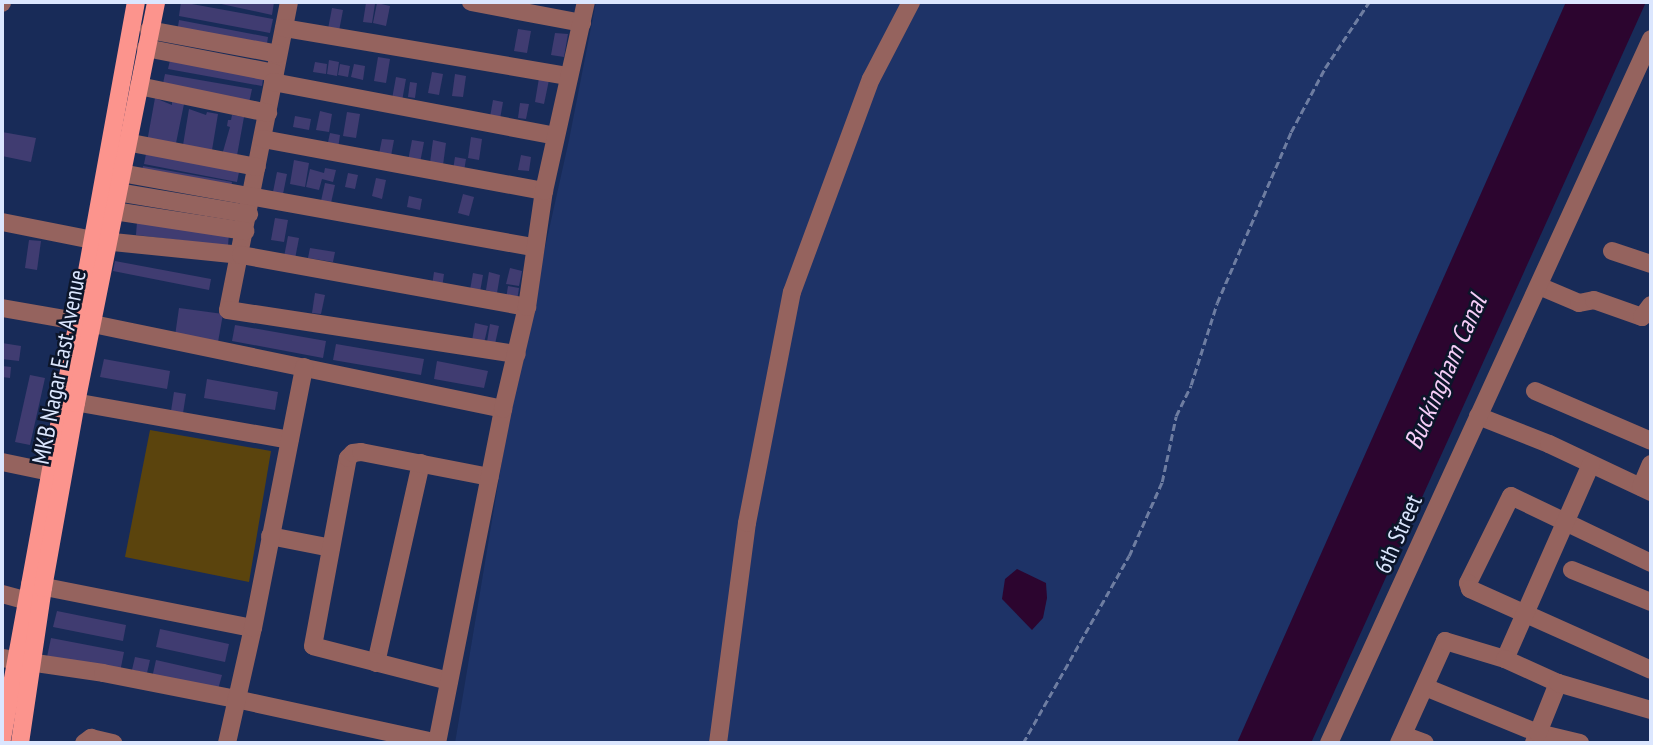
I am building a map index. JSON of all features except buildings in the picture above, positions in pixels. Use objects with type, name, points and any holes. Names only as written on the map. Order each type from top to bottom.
[{"type":"main road","name":"MKB Nagar East Avenue","points":[[101,241],[136,2]]},
{"type":"main road","name":"MKB Nagar East Avenue","points":[[101,241],[114,211],[156,2]]},
{"type":"main road","points":[[2,739],[9,659],[32,590],[50,472],[69,402],[101,241]]},
{"type":"main road","name":"MKB Nagar East Avenue","points":[[20,743],[34,664],[32,590],[69,402]]},
{"type":"street","points":[[289,2],[228,310],[517,354]]},
{"type":"street","points":[[471,2],[505,5],[582,23]]},
{"type":"street","points":[[9,659],[103,673],[236,699],[437,743],[503,408],[527,307],[533,247],[555,136],[586,2]]},
{"type":"street","points":[[718,743],[747,523],[792,292],[871,79],[911,2]]},
{"type":"street","points":[[284,28],[568,76]]},
{"type":"street","points":[[149,30],[278,54]]},
{"type":"street","name":"6th Street","points":[[1329,743],[1539,286],[1643,78],[1651,39]]},
{"type":"street","points":[[146,48],[555,136]]},
{"type":"street","points":[[139,86],[268,113]]},
{"type":"street","points":[[262,139],[544,191]]},
{"type":"street","points":[[126,142],[257,167]]},
{"type":"street","points":[[121,173],[533,247]]},
{"type":"street","points":[[117,192],[247,223]]},
{"type":"street","points":[[114,211],[247,223]]},
{"type":"street","points":[[2,222],[101,241],[241,255],[527,307]]},
{"type":"street","points":[[1612,251],[1651,264]]},
{"type":"street","points":[[1539,286],[1579,303],[1594,300],[1640,317],[1651,305]]},
{"type":"street","points":[[2,308],[304,366],[503,408]]},
{"type":"street","points":[[226,743],[253,628],[304,366]]},
{"type":"street","points":[[1535,391],[1651,442]]},
{"type":"street","points":[[69,402],[289,440]]},
{"type":"street","points":[[1478,416],[1646,489],[1651,464]]},
{"type":"street","points":[[449,681],[313,646],[348,458],[353,453],[490,477]]},
{"type":"street","points":[[2,462],[50,472]]},
{"type":"street","points":[[376,663],[421,463]]},
{"type":"street","points":[[1505,659],[1591,464]]},
{"type":"street","points":[[1651,563],[1509,496],[1468,583],[1470,589],[1651,670]]},
{"type":"street","points":[[270,536],[331,548]]},
{"type":"street","points":[[1572,570],[1651,602]]},
{"type":"street","points":[[2,594],[32,590],[253,628]]},
{"type":"street","points":[[1425,743],[1401,739],[1445,641],[1505,659],[1558,683],[1651,710]]},
{"type":"street","points":[[1536,738],[1558,683]]},
{"type":"street","points":[[1426,687],[1536,738],[1580,743]]},
{"type":"street","points":[[84,743],[91,738],[113,743]]},
{"type":"path","points":[[1023,743],[1129,556],[1162,482],[1176,416],[1191,385],[1217,303],[1291,132],[1325,68],[1369,2]]},
{"type":"shaded area","points":[[596,2],[1566,2],[1237,743],[455,743],[515,382],[569,140]]},
{"type":"shaded area","points":[[150,430],[271,451],[249,582],[125,557]]},
{"type":"water","name":"Buckingham Canal","points":[[1566,2],[1646,2],[1311,743],[1237,743]]},
{"type":"water","points":[[1017,569],[1046,583],[1047,598],[1043,618],[1032,630],[1002,599],[1005,579]]}]
